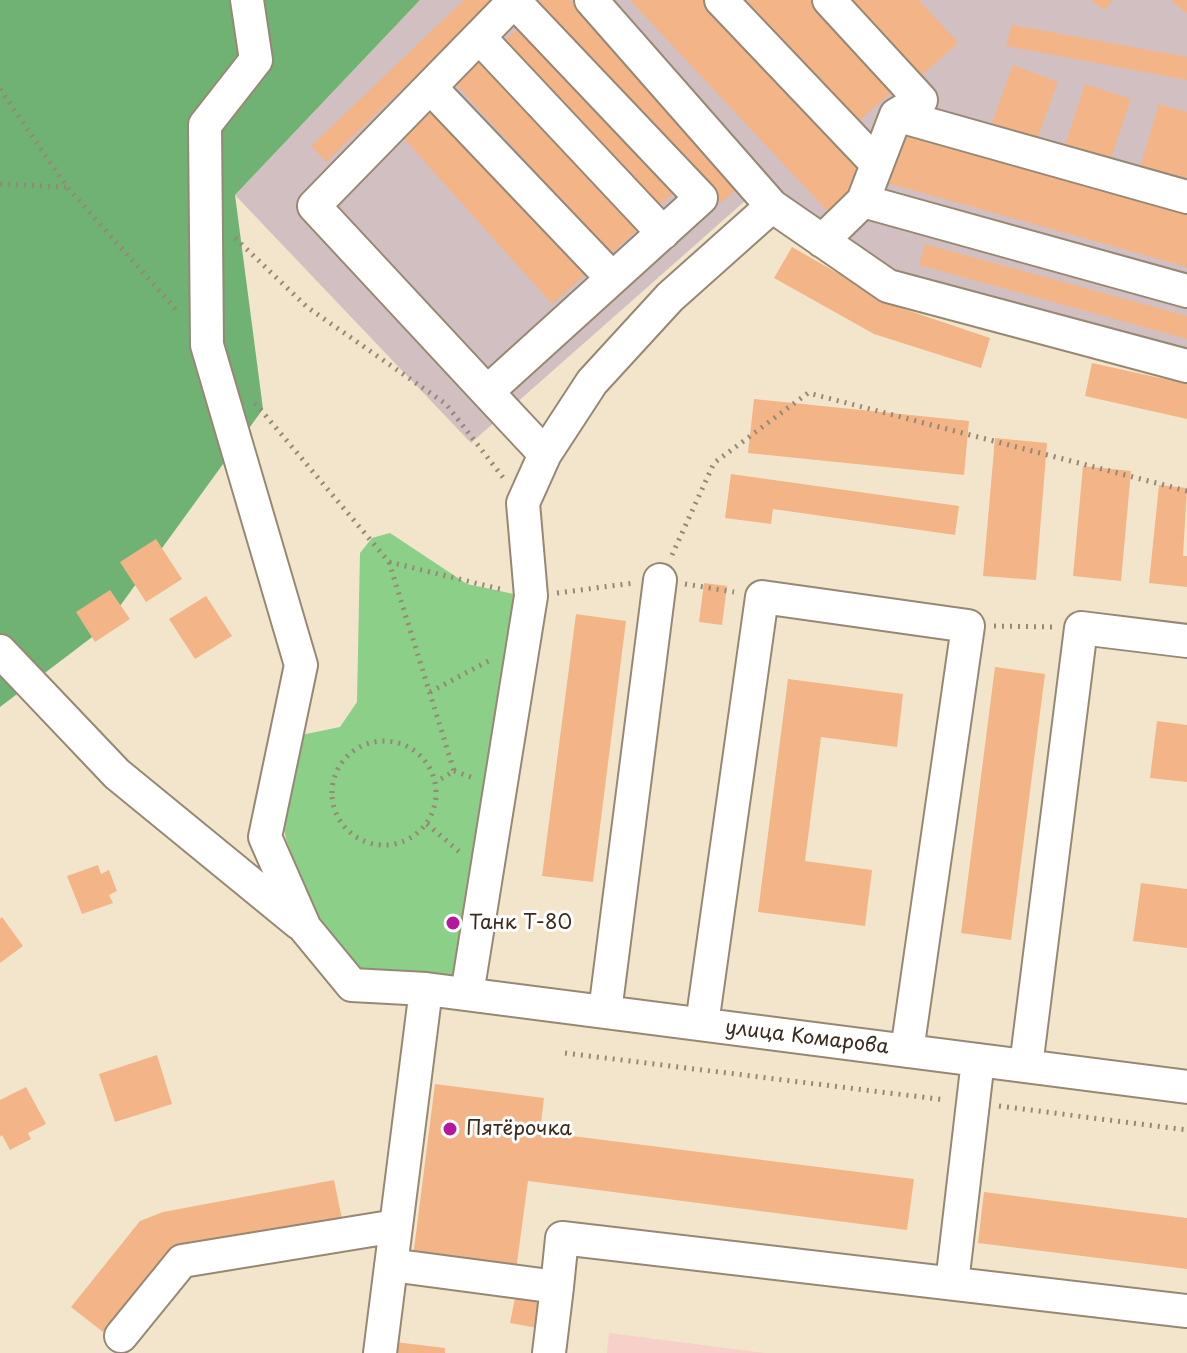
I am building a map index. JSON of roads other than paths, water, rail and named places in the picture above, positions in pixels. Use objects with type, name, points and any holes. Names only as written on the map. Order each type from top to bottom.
[{"type":"street","points":[[247,0],[256,60],[205,125],[207,345],[301,665],[265,837],[305,928]]},
{"type":"street","points":[[591,0],[772,206],[888,286],[1187,366]]},
{"type":"street","points":[[721,0],[877,164]]},
{"type":"street","points":[[822,241],[863,201],[896,115],[921,100],[829,0]]},
{"type":"street","points":[[487,392],[701,198],[514,1],[314,206],[487,392],[545,454]]},
{"type":"street","points":[[479,37],[663,233]]},
{"type":"street","points":[[430,87],[612,278]]},
{"type":"street","points":[[896,115],[1187,197]]},
{"type":"street","points":[[863,201],[1187,291]]},
{"type":"street","points":[[467,994],[531,596],[523,503],[545,454],[592,382],[670,297],[772,206]]},
{"type":"street","points":[[605,1012],[660,580]]},
{"type":"street","points":[[702,1024],[762,597],[968,626],[907,1051]]},
{"type":"street","points":[[1026,1066],[1081,628],[1187,641]]},
{"type":"street","points":[[0,651],[117,774],[305,928]]},
{"type":"street","name":"улица Комарова","points":[[305,928],[352,985],[467,994],[1187,1087]]},
{"type":"street","points":[[380,1353],[426,989]]},
{"type":"street","points":[[952,1283],[978,1060]]},
{"type":"street","points":[[121,1336],[182,1261],[396,1226]]},
{"type":"street","points":[[549,1353],[562,1238],[1187,1311]]},
{"type":"street","points":[[391,1265],[557,1287]]},
{"type":"place","name":"Танк Т-80","points":[[453,923]]},
{"type":"place","name":"Пятёрочка","points":[[450,1129]]}]
